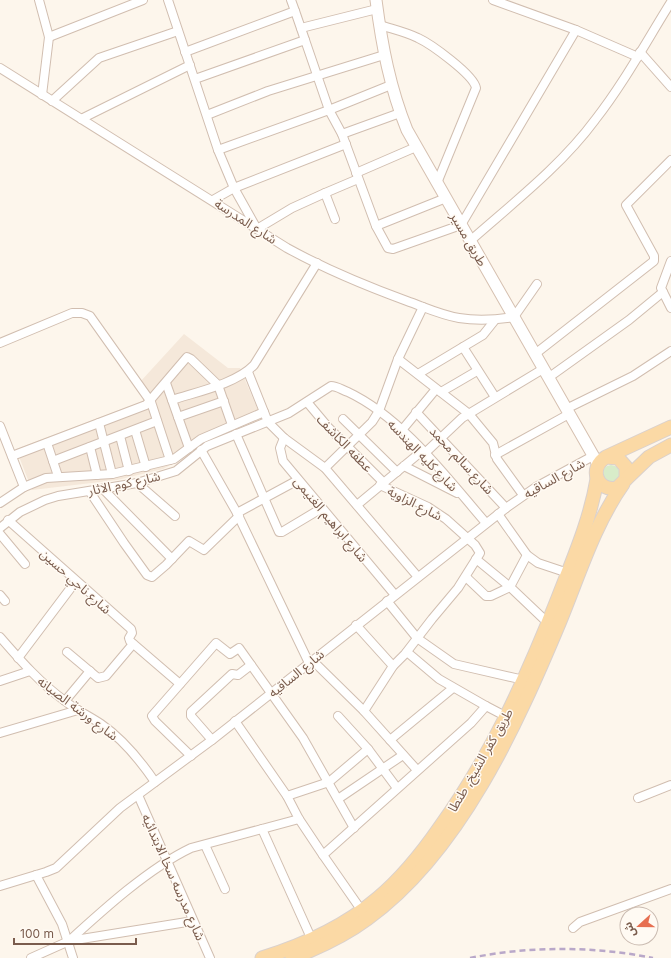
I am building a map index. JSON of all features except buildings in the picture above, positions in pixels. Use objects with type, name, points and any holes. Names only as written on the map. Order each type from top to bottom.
[{"type":"main road","points":[[599,459],[618,458],[623,461],[628,473],[624,482],[612,489],[600,484],[597,479],[596,469],[599,459],[671,427]]},
{"type":"main road","name":"طريق كفر الشيخ, طنطا","points":[[292,958],[340,936],[383,907],[427,863],[488,773],[515,721],[546,654],[604,513],[624,482],[648,457],[671,445]]},
{"type":"main road","name":"طريق كفر الشيخ, طنطا","points":[[262,958],[312,940],[341,925],[362,911],[393,885],[420,856],[472,780],[507,717],[524,680],[568,573],[591,510],[597,479]]},
{"type":"street","points":[[39,0],[49,37],[42,95]]},
{"type":"street","points":[[49,37],[143,0]]},
{"type":"street","points":[[168,0],[218,150],[234,188],[257,229],[292,208],[416,147]]},
{"type":"street","points":[[291,0],[329,110],[342,134],[376,226],[388,248],[392,249],[461,225],[576,30]]},
{"type":"street","points":[[493,0],[639,54],[671,87]]},
{"type":"street","points":[[470,241],[574,145],[595,121],[671,2]]},
{"type":"street","points":[[301,28],[377,4]]},
{"type":"street","name":"طريق مسير","points":[[377,4],[384,55],[391,85],[400,113],[416,147],[568,412],[599,459]]},
{"type":"street","points":[[185,52],[295,11]]},
{"type":"street","points":[[380,25],[417,38],[426,43],[463,70],[475,85],[476,88],[437,182]]},
{"type":"street","points":[[52,101],[99,58],[178,31]]},
{"type":"street","points":[[195,79],[305,40]]},
{"type":"street","points":[[207,115],[318,75],[384,55]]},
{"type":"street","points":[[81,119],[190,65]]},
{"type":"street","name":"شارع المدرسة","points":[[0,68],[213,200],[257,229],[317,264],[423,307],[458,318],[495,320],[514,318]]},
{"type":"street","points":[[218,150],[329,110],[391,85]]},
{"type":"street","points":[[342,134],[400,113]]},
{"type":"street","points":[[213,200],[234,188],[346,144]]},
{"type":"street","points":[[535,354],[654,261],[654,256],[626,205],[671,160]]},
{"type":"street","points":[[325,193],[335,219]]},
{"type":"street","points":[[376,226],[446,198]]},
{"type":"street","points":[[671,261],[662,285],[662,292],[671,308]]},
{"type":"street","points":[[172,400],[218,385],[248,372],[254,365],[317,264]]},
{"type":"street","points":[[514,318],[537,284]]},
{"type":"street","points":[[357,505],[469,414],[495,397],[546,373],[629,320],[662,292]]},
{"type":"street","points":[[325,468],[359,435],[379,411],[398,360],[423,307]]},
{"type":"street","points":[[0,343],[72,313],[82,312],[93,319],[151,402],[170,460]]},
{"type":"street","points":[[418,374],[483,335],[495,320]]},
{"type":"street","points":[[463,347],[495,397]]},
{"type":"street","points":[[495,455],[632,376],[671,351]]},
{"type":"street","points":[[12,456],[144,406],[151,402],[189,357],[218,385],[232,426]]},
{"type":"street","points":[[398,360],[469,414],[493,443],[495,455],[523,495]]},
{"type":"street","points":[[402,430],[416,412],[439,391],[477,371]]},
{"type":"street","points":[[248,372],[268,422],[284,438],[325,468],[418,577]]},
{"type":"street","points":[[166,383],[189,448]]},
{"type":"street","name":"شارع كليه الهندسه","points":[[268,422],[307,402],[326,388],[334,386],[361,399],[379,411],[402,430],[462,495],[486,524]]},
{"type":"street","points":[[178,417],[224,401]]},
{"type":"street","name":"عطفه الكاشف","points":[[307,402],[382,484]]},
{"type":"street","name":"شارع كوم الاثار","points":[[0,503],[24,487],[46,478],[58,476],[97,476],[112,474],[170,460],[179,456],[201,439],[264,412]]},
{"type":"street","name":"شارع سالم محمد","points":[[416,412],[506,508]]},
{"type":"street","points":[[343,419],[397,472]]},
{"type":"street","points":[[53,461],[157,421]]},
{"type":"street","name":"شارع كوم الاثار","points":[[0,528],[8,520],[32,505],[44,500],[137,483],[176,470],[187,464],[201,450],[236,434],[268,422]]},
{"type":"street","points":[[99,423],[112,474]]},
{"type":"street","points":[[0,426],[24,487]]},
{"type":"street","points":[[135,430],[146,467]]},
{"type":"street","points":[[236,434],[278,530],[282,532],[322,508]]},
{"type":"street","points":[[120,436],[129,471]]},
{"type":"street","name":"شارع ابراهيم الغنيمى","points":[[284,438],[280,448],[281,457],[298,480],[395,595]]},
{"type":"street","points":[[47,443],[58,476]]},
{"type":"street","points":[[90,447],[97,476]]},
{"type":"street","points":[[201,450],[238,515],[311,661],[364,710],[417,770]]},
{"type":"street","name":"شارع الساقيه","points":[[0,886],[46,872],[65,861],[103,822],[212,740],[356,625],[523,495],[599,459]]},
{"type":"street","points":[[404,466],[462,495]]},
{"type":"street","points":[[90,492],[124,543],[149,576],[155,576],[189,541],[204,550],[238,515],[264,498],[298,480]]},
{"type":"street","points":[[137,483],[175,516]]},
{"type":"street","name":"شارع الزاوية","points":[[382,484],[428,507],[446,519],[480,552],[476,559]]},
{"type":"street","points":[[104,490],[172,558]]},
{"type":"street","points":[[498,514],[527,555],[538,563],[568,573]]},
{"type":"street","name":"شارع ناجي حسين","points":[[8,520],[132,630],[129,639],[133,644]]},
{"type":"street","points":[[0,534],[25,564]]},
{"type":"street","points":[[466,576],[488,596],[510,587],[527,555]]},
{"type":"street","points":[[364,710],[393,666],[407,652],[458,588],[476,559],[510,587],[548,623]]},
{"type":"street","points":[[18,658],[76,581]]},
{"type":"street","points":[[387,601],[417,638],[454,664],[524,680]]},
{"type":"street","points":[[356,625],[393,666]]},
{"type":"street","name":"شارع ورشة الصيانه","points":[[0,637],[30,671],[64,701],[117,736],[131,750],[155,782]]},
{"type":"street","points":[[191,756],[153,719],[154,713],[217,643],[230,654],[240,648],[270,693],[303,738],[354,828]]},
{"type":"street","points":[[67,652],[98,678],[104,678],[133,644],[180,684]]},
{"type":"street","points":[[407,652],[452,688],[507,717]]},
{"type":"street","points":[[212,740],[191,716],[191,712],[232,674],[238,674],[251,665]]},
{"type":"street","points":[[0,680],[30,671]]},
{"type":"street","points":[[64,701],[90,671]]},
{"type":"street","points":[[390,740],[452,688]]},
{"type":"street","points":[[323,855],[471,723],[486,706]]},
{"type":"street","points":[[0,733],[78,710]]},
{"type":"street","points":[[338,716],[368,749],[397,788]]},
{"type":"street","points":[[235,722],[287,796],[299,819],[362,911]]},
{"type":"street","points":[[287,796],[328,782],[368,749]]},
{"type":"street","points":[[338,799],[403,755]]},
{"type":"street","points":[[638,798],[671,785]]},
{"type":"street","name":"شارع مدرسه سخا الابتدائيه","points":[[138,795],[210,958]]},
{"type":"street","points":[[69,941],[117,900],[179,854],[205,844],[299,819]]},
{"type":"street","points":[[262,829],[312,940]]},
{"type":"street","points":[[205,844],[224,889]]},
{"type":"street","points":[[36,875],[62,924],[69,941],[73,958]]},
{"type":"street","points":[[573,928],[580,922],[671,889]]},
{"type":"street","points":[[31,958],[69,941],[193,921]]},
{"type":"shaded area","points":[[184,334],[228,368],[240,368],[262,420],[205,441],[186,457],[163,469],[117,480],[32,490],[16,449],[143,401],[147,393],[140,382]]},
{"type":"green space","points":[[611,465],[617,468],[620,474],[617,480],[611,483],[605,480],[602,474],[605,468]]},
{"type":"railway","points":[[470,958],[515,951],[562,949],[608,951],[653,958]]}]
